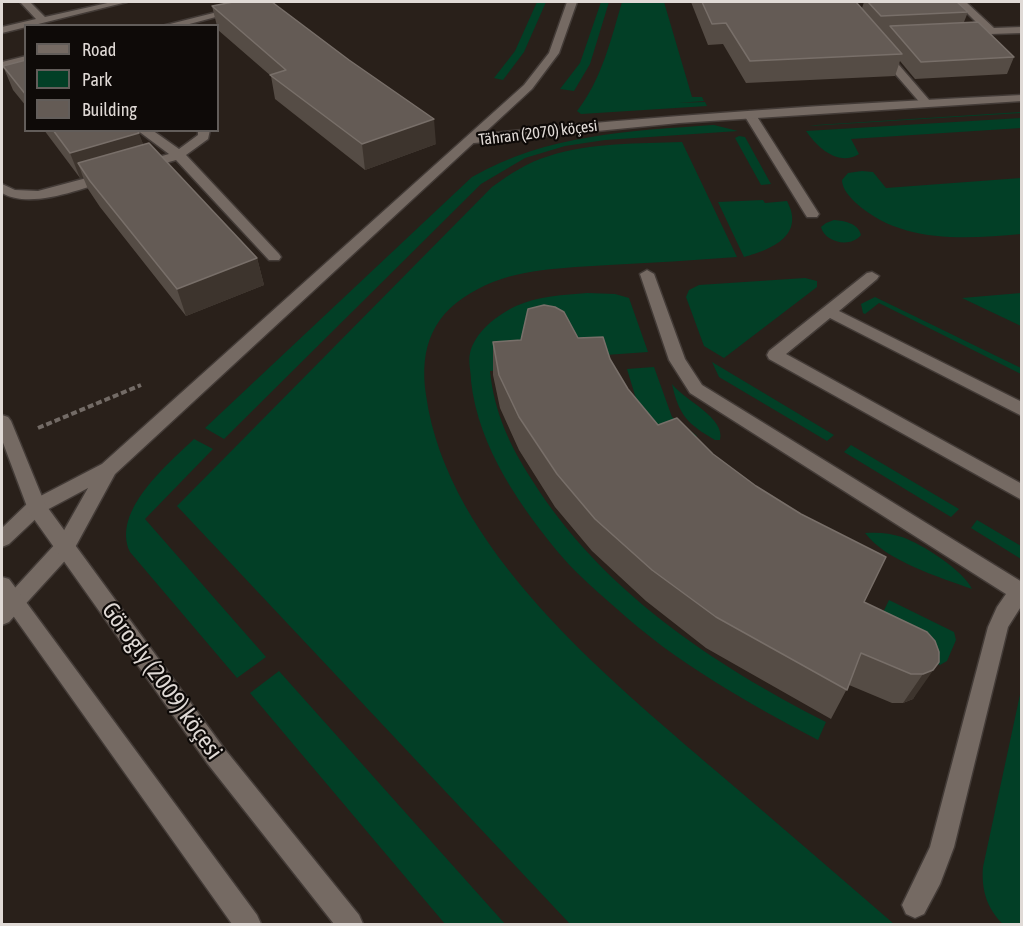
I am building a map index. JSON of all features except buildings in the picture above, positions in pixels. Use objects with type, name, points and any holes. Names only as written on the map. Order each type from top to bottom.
[{"type":"street","points":[[25,2],[43,21]]},
{"type":"street","points":[[29,24],[93,4],[122,2]]},
{"type":"street","points":[[175,24],[267,2]]},
{"type":"street","points":[[474,139],[543,71],[554,53],[572,2]]},
{"type":"street","points":[[961,2],[991,31]]},
{"type":"street","points":[[2,30],[24,25]]},
{"type":"street","points":[[947,34],[1022,30]]},
{"type":"street","points":[[878,47],[926,103]]},
{"type":"street","points":[[2,64],[24,59]]},
{"type":"street","name":"Tähran (2070) köçesi","points":[[2,539],[36,507],[108,469],[474,139],[562,128],[1022,98]]},
{"type":"street","points":[[750,115],[812,214]]},
{"type":"street","points":[[146,132],[179,155],[274,257]]},
{"type":"street","points":[[2,188],[18,196],[53,193],[179,155],[204,136],[204,132]]},
{"type":"street","points":[[647,274],[677,360],[696,389],[1020,593],[1004,613],[998,627],[942,847],[932,875],[915,905]]},
{"type":"street","points":[[872,276],[775,355],[1022,493]]},
{"type":"street","points":[[828,311],[1022,410]]},
{"type":"street","name":"Görogly (2009) köçesi","points":[[6,431],[27,479],[36,507],[215,755],[350,924]]},
{"type":"street","name":"Tähran (2070) köçesi","points":[[5,601],[65,547],[108,469]]},
{"type":"street","points":[[5,601],[248,924]]},
{"type":"path","points":[[6,431],[141,385]]},
{"type":"green space","points":[[537,2],[546,2],[524,52],[503,80],[494,78],[515,51]]},
{"type":"green space","points":[[601,2],[609,2],[590,64],[574,91],[560,89],[580,63]]},
{"type":"green space","points":[[622,2],[664,2],[692,97],[702,97],[704,101],[678,103],[705,102],[707,106],[581,114],[577,111],[586,99],[599,72]]},
{"type":"green space","points":[[1021,113],[809,126],[816,125]]},
{"type":"green space","points":[[1021,118],[1021,128],[851,139],[859,154],[843,158],[836,157],[822,149],[806,131]]},
{"type":"green space","points":[[714,125],[738,131],[605,140],[565,146],[525,158],[481,184],[224,439],[205,428],[472,177],[500,163],[559,143],[620,133]]},
{"type":"green space","points":[[745,137],[771,184],[761,185],[735,138]]},
{"type":"green space","points":[[682,142],[737,257],[542,270],[493,282],[463,298],[440,320],[428,346],[425,361],[426,395],[440,451],[465,505],[498,556],[538,605],[581,651],[627,694],[894,924],[570,924],[177,506],[492,187],[526,165],[565,151],[615,144]]},
{"type":"green space","points":[[873,172],[886,188],[1021,178],[1021,234],[978,237],[935,236],[893,226],[856,203],[845,190],[842,180],[848,173]]},
{"type":"green space","points":[[763,200],[765,203],[787,201],[792,213],[789,232],[775,245],[744,257],[718,202]]},
{"type":"green space","points":[[834,220],[854,225],[861,235],[851,241],[833,240],[823,232],[821,227]]},
{"type":"green space","points":[[805,278],[817,281],[817,287],[724,358],[704,346],[686,297],[689,290],[699,285]]},
{"type":"green space","points":[[587,293],[615,294],[629,298],[648,352],[577,357],[520,369],[490,371],[499,415],[517,454],[560,520],[625,590],[701,649],[783,699],[826,722],[818,740],[739,696],[688,664],[663,647],[617,609],[576,572],[548,540],[518,499],[492,453],[475,406],[471,381],[469,356],[477,338],[494,319],[516,306],[542,298]]},
{"type":"green space","points":[[1021,293],[1021,326],[962,298]]},
{"type":"green space","points":[[875,297],[1021,368],[1021,374],[879,303],[865,314],[863,313],[861,304]]},
{"type":"green space","points":[[712,362],[834,435],[827,441],[719,377]]},
{"type":"green space","points":[[654,367],[672,417],[697,436],[689,441],[668,443],[637,402],[627,369]]},
{"type":"green space","points":[[672,384],[717,424],[720,440],[715,440],[691,424],[678,404]]},
{"type":"green space","points":[[194,439],[213,449],[145,519],[266,657],[237,678],[130,552],[126,536],[128,521],[145,490],[170,461]]},
{"type":"green space","points":[[851,445],[959,509],[951,517],[844,452]]},
{"type":"green space","points":[[977,520],[1021,546],[1021,559],[971,528]]},
{"type":"green space","points":[[865,533],[893,535],[920,545],[951,566],[972,589],[899,560],[874,543]]},
{"type":"green space","points":[[889,600],[954,632],[956,640],[947,661],[940,665],[874,631]]},
{"type":"green space","points":[[279,671],[505,924],[445,924],[250,693]]},
{"type":"green space","points":[[1021,690],[1021,924],[1003,924],[993,912],[986,898],[983,867]]}]
